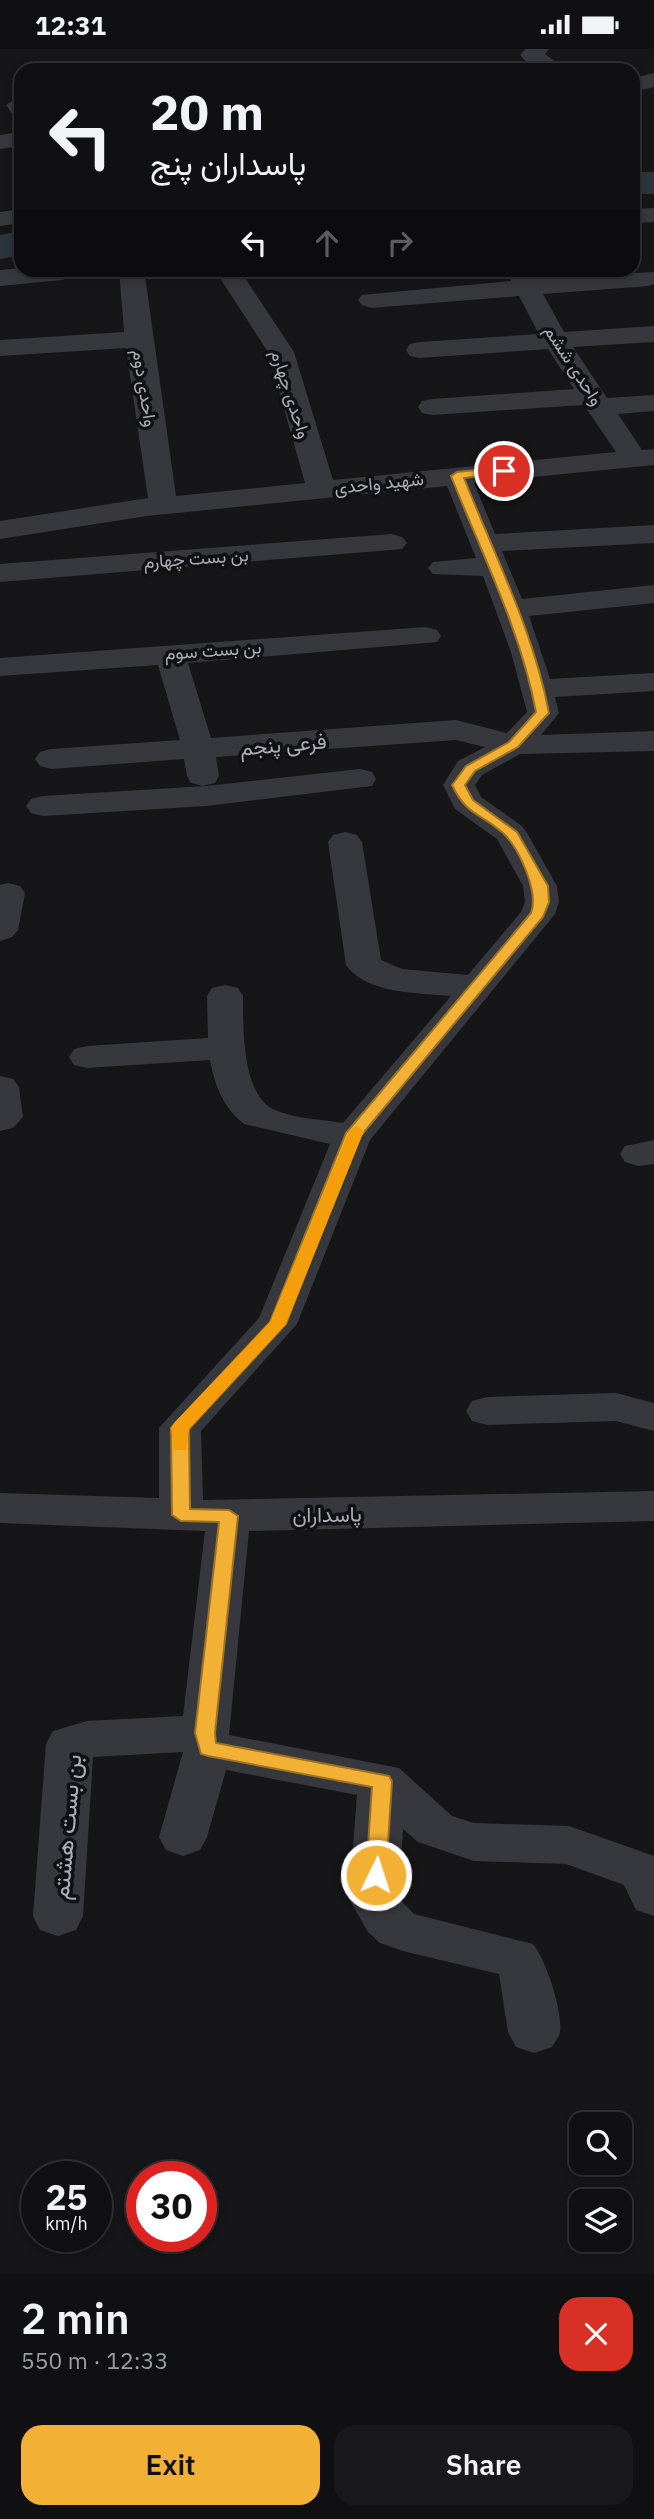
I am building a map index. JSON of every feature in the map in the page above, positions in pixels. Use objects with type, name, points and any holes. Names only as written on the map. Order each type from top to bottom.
[{"type":"street","points":[[538,49],[531,55],[544,63]]},
{"type":"street","name":"واحدی دوم","points":[[132,277],[155,506]]},
{"type":"street","name":"واحدی چهارم","points":[[231,277],[281,352],[321,489]]},
{"type":"street","points":[[372,300],[523,278],[649,278]]},
{"type":"street","name":"واحدی ششم","points":[[523,278],[556,341],[596,401],[644,458]]},
{"type":"street","points":[[419,350],[654,334]]},
{"type":"street","points":[[0,348],[138,339]]},
{"type":"street","points":[[432,407],[596,401],[654,403]]},
{"type":"street","name":"شهید واحدی","points":[[155,506],[644,458]]},
{"type":"street","points":[[181,1515],[180,1428],[277,1324],[352,1137],[538,914],[542,902],[540,886],[510,832],[467,802],[459,785],[470,768],[514,745],[543,713],[538,689],[510,609],[457,476]]},
{"type":"street","points":[[0,512],[155,506]]},
{"type":"street","points":[[0,530],[155,506]]},
{"type":"street","points":[[443,568],[487,555],[654,534]]},
{"type":"street","name":"بن بست چهارم","points":[[0,573],[393,543]]},
{"type":"street","points":[[510,609],[654,594]]},
{"type":"street","name":"بن بست سوم","points":[[0,667],[426,635]]},
{"type":"street","points":[[170,653],[200,750],[206,796]]},
{"type":"street","points":[[538,689],[654,682]]},
{"type":"street","name":"فرعی پنجم","points":[[51,759],[456,730],[514,745]]},
{"type":"street","points":[[514,745],[654,741]]},
{"type":"street","points":[[43,806],[206,796],[360,779]]},
{"type":"street","points":[[345,842],[364,965],[373,972],[388,977],[477,987]]},
{"type":"street","points":[[0,930],[8,893]]},
{"type":"street","points":[[225,996],[225,1048],[244,1105],[258,1117],[352,1137]]},
{"type":"street","points":[[87,1057],[225,1048]]},
{"type":"street","points":[[0,1087],[4,1117],[0,1119]]},
{"type":"street","points":[[487,1411],[616,1407],[654,1417]]},
{"type":"street","name":"پاسداران","points":[[0,1508],[229,1516],[654,1506]]},
{"type":"street","points":[[183,1837],[206,1741],[229,1516]]},
{"type":"street","name":"بن بست هشتم","points":[[58,1916],[69,1744],[87,1739],[206,1741]]},
{"type":"street","points":[[206,1741],[382,1781],[435,1829],[474,1842],[569,1845],[642,1872],[654,1896]]},
{"type":"street","points":[[382,1781],[374,1899],[391,1926],[402,1931],[515,1958],[524,1970],[534,2032]]},
{"type":"waterway","points":[[640,183],[654,183]]},
{"type":"waterway","points":[[0,247],[14,244]]},
{"type":"slow traffic","points":[[180,1446],[180,1428],[277,1324],[356,1131]]},
{"type":"route","points":[[376,1875],[382,1781],[265,1757],[208,1749],[205,1733],[229,1516],[181,1515],[180,1428],[277,1324],[352,1137],[538,914],[542,902],[540,886],[510,832],[467,802],[459,785],[470,768],[514,745],[543,713],[538,689],[510,609],[457,476],[504,471]]}]
